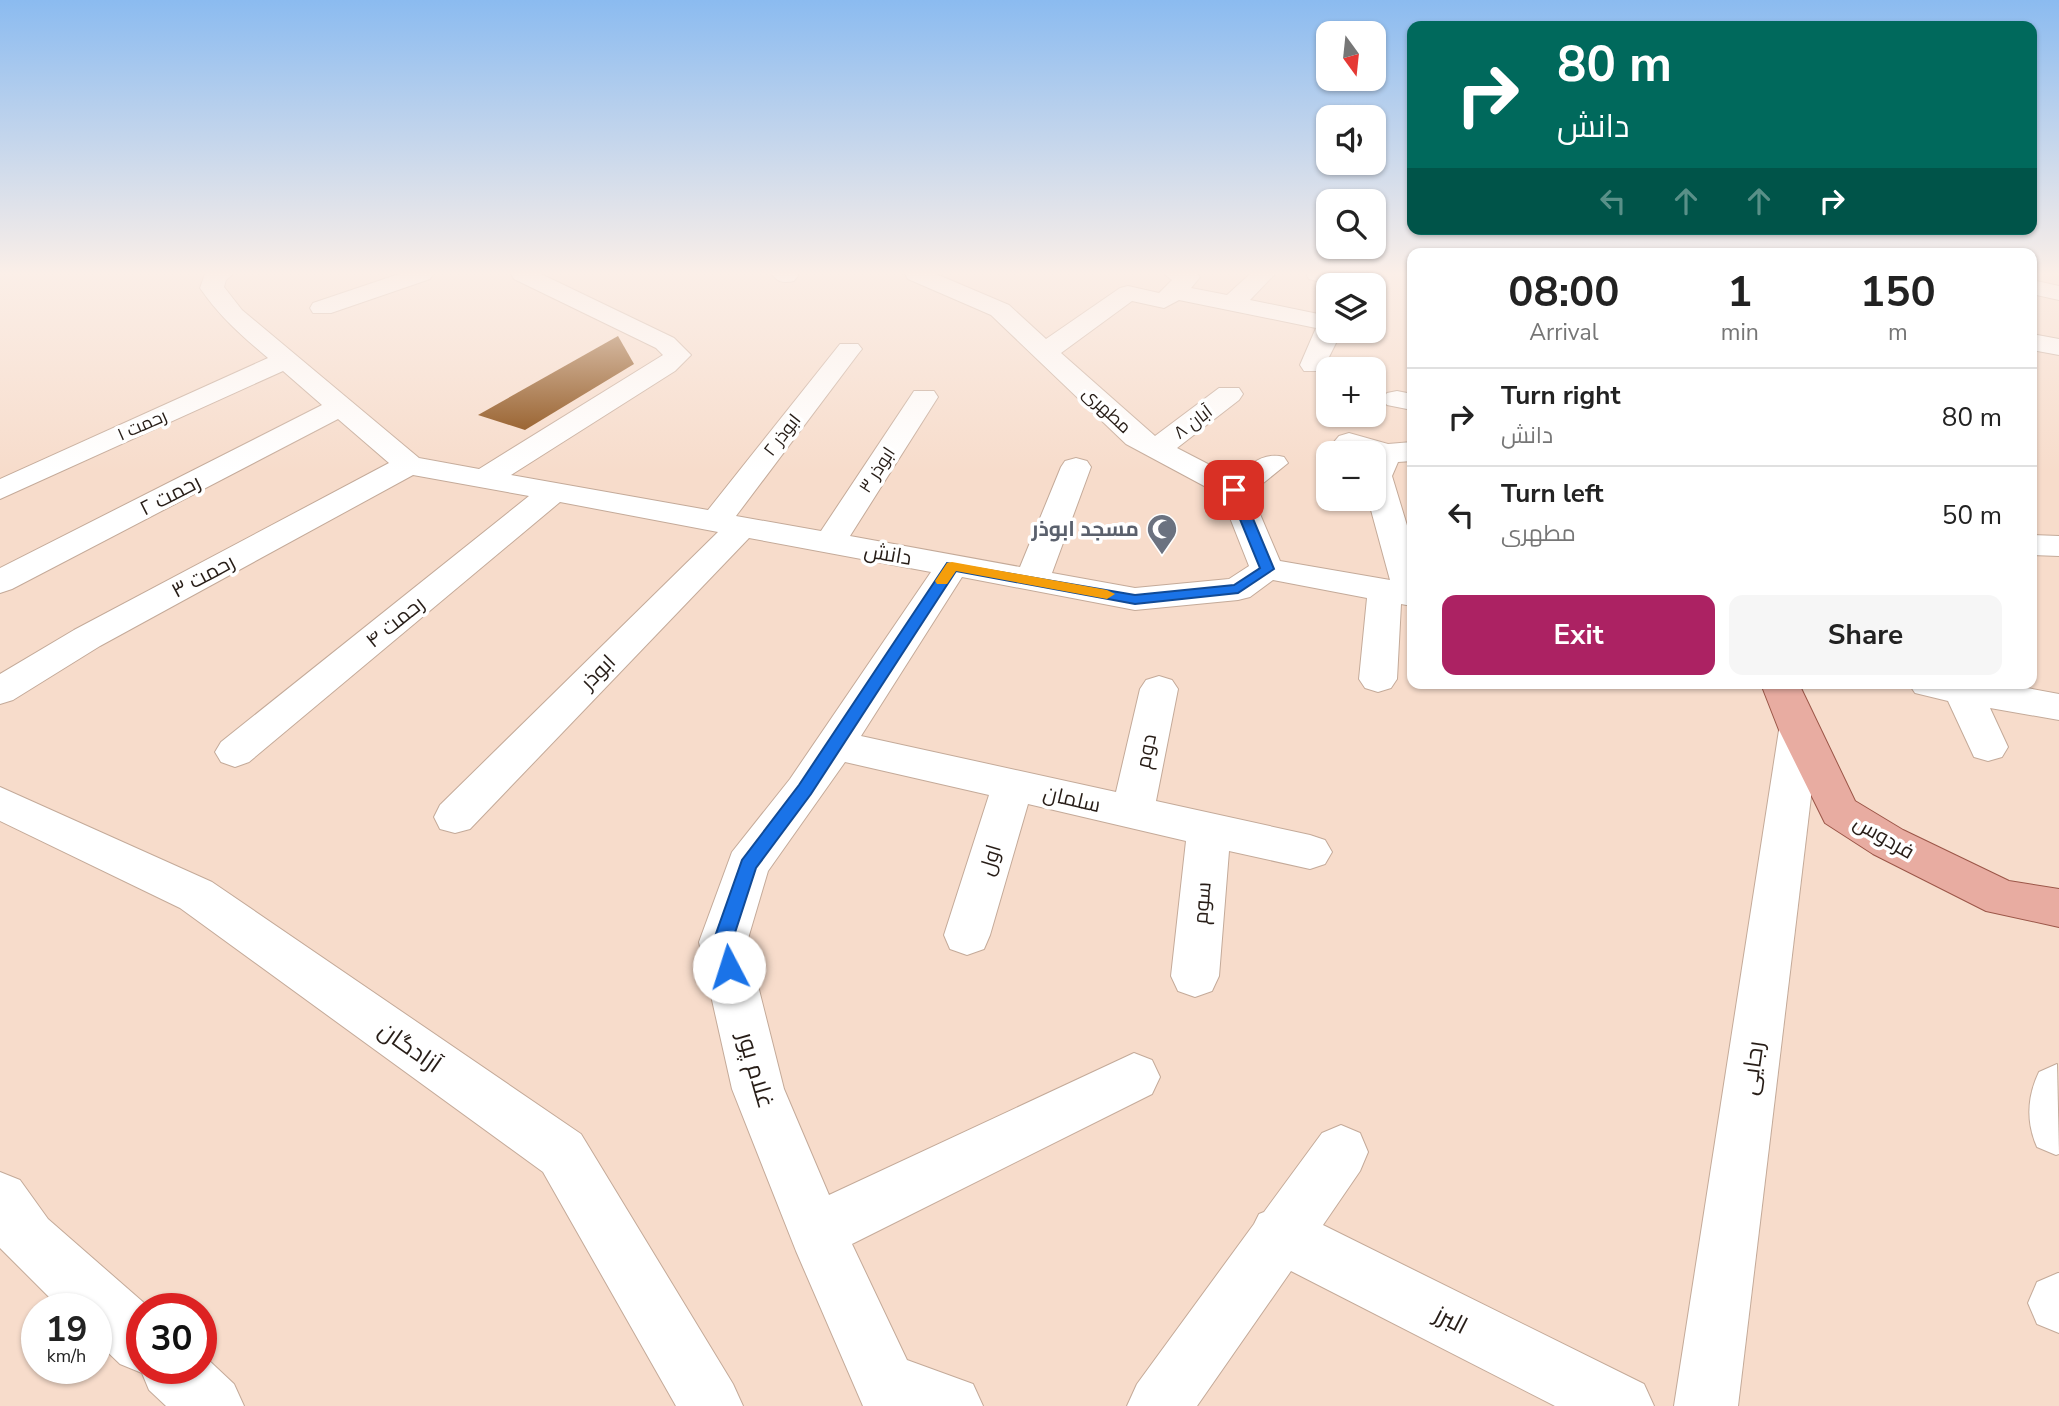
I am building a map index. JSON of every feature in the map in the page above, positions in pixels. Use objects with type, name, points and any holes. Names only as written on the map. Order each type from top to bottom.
[{"type":"main road","name":"فردوس","points":[[1782,689],[1799,730],[1840,812],[1888,842],[2002,898],[2059,908]]},
{"type":"street","points":[[263,340],[409,465]]},
{"type":"street","points":[[483,479],[678,355],[658,340]]},
{"type":"street","name":"مطهری","points":[[1032,340],[1136,438],[1234,490]]},
{"type":"street","points":[[1045,352],[1062,340]]},
{"type":"street","points":[[1313,365],[1323,343]]},
{"type":"street","points":[[2037,343],[2059,348]]},
{"type":"street","name":"ابوذر ۲","points":[[728,524],[849,349]]},
{"type":"street","name":"رحمت ۱","points":[[0,489],[285,360]]},
{"type":"street","name":"آبان ۸","points":[[1157,449],[1229,394]]},
{"type":"street","name":"ابوذر ۳","points":[[829,543],[924,397]]},
{"type":"street","name":"رحمت ۲","points":[[0,582],[340,407]]},
{"type":"street","points":[[1378,679],[1403,593],[1377,476],[1400,450]]},
{"type":"street","points":[[1273,464],[1234,490],[1267,569],[1403,593]]},
{"type":"street","name":"دانش","points":[[409,465],[1135,599],[1238,589],[1267,569]]},
{"type":"street","name":"رحمت ۳","points":[[0,691],[87,638],[409,465]]},
{"type":"street","points":[[1032,581],[1076,467]]},
{"type":"street","name":"رحمت ۴","points":[[235,752],[554,492]]},
{"type":"street","name":"ابوذر","points":[[455,817],[728,524]]},
{"type":"street","points":[[2037,545],[2059,546]]},
{"type":"street","name":"غلام پور","points":[[881,1396],[758,1089],[723,942],[748,865],[834,746],[952,566]]},
{"type":"street","name":"دوم","points":[[1133,812],[1159,689]]},
{"type":"street","points":[[1947,689],[1988,747]]},
{"type":"street","points":[[1958,689],[2059,706]]},
{"type":"street","name":"رجایی","points":[[1706,1406],[1799,730]]},
{"type":"street","name":"سلمان","points":[[834,746],[1310,852]]},
{"type":"street","name":"اول","points":[[967,935],[1013,785]]},
{"type":"street","name":"آزادگان","points":[[0,803],[196,895],[562,1153],[711,1406]]},
{"type":"street","name":"سوم","points":[[1195,976],[1209,829]]},
{"type":"street","points":[[816,1231],[1134,1077]]},
{"type":"street","points":[[1159,1406],[1279,1234],[1341,1152]]},
{"type":"street","points":[[9,1233],[126,1329]]},
{"type":"street","name":"البرز","points":[[1279,1234],[1622,1406]]},
{"type":"street","points":[[188,1384],[212,1406]]},
{"type":"street","points":[[881,1396],[951,1406]]},
{"type":"building","points":[[612,340],[620,340],[634,364],[525,430],[478,415]]},
{"type":"slow traffic","points":[[942,581],[952,566],[1107,594]]},
{"type":"place","name":"مسجد ابوذر","points":[[1162,556]]},
{"type":"route","points":[[729,967],[723,942],[748,865],[805,790],[952,566],[1135,599],[1238,589],[1267,569],[1234,490]]}]
